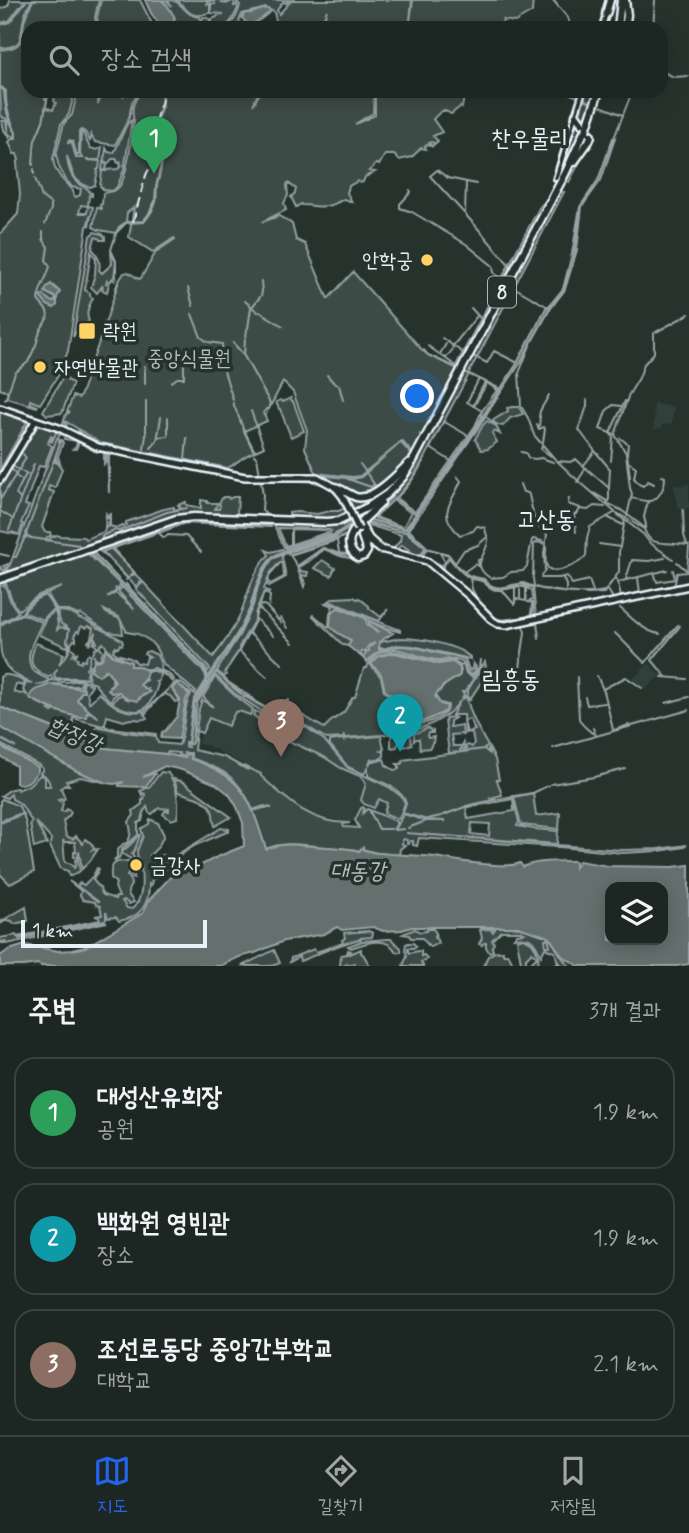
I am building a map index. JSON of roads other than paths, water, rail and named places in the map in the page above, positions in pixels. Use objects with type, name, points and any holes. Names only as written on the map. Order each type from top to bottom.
[{"type":"highway","points":[[606,14],[610,0]]},
{"type":"highway","points":[[618,21],[622,0]]},
{"type":"highway","points":[[622,0],[626,21]]},
{"type":"highway","name":"8","points":[[88,549],[183,519],[327,524],[340,522],[369,509],[389,495],[411,467],[569,169],[597,98]]},
{"type":"highway","points":[[569,169],[590,138],[589,131],[576,115]]},
{"type":"highway","name":"8","points":[[0,580],[163,522],[190,517],[339,521],[387,494],[403,477],[415,457],[574,156],[586,128]]},
{"type":"highway","points":[[545,211],[556,178]]},
{"type":"highway","points":[[335,486],[357,497],[369,496],[377,492],[415,457]]},
{"type":"highway","points":[[380,550],[361,526],[389,495]]},
{"type":"main road","points":[[604,21],[606,14]]},
{"type":"main road","points":[[556,178],[581,98]]},
{"type":"main road","points":[[0,408],[114,451],[245,477],[317,477],[335,486],[371,545],[380,550],[427,561],[469,596],[493,621],[503,625],[689,586]]},
{"type":"main road","points":[[0,477],[34,420]]},
{"type":"water","points":[[145,0],[161,0],[174,16],[174,21],[157,21]]},
{"type":"water","points":[[266,8],[270,12],[258,21],[245,21],[242,18],[245,13]]},
{"type":"water","points":[[162,98],[162,106],[155,124],[159,132],[154,124]]},
{"type":"water","points":[[160,135],[162,146],[162,159],[156,157],[158,148],[161,147]]},
{"type":"water","points":[[615,138],[601,180],[581,208],[574,257],[564,291],[549,309],[521,362],[407,531],[426,548],[406,532],[364,521],[335,537],[272,559],[258,586],[244,625],[217,671],[258,704],[245,697],[216,672],[194,704],[191,744],[188,742],[194,700],[207,682],[205,673],[88,551],[92,551],[199,663],[207,673],[208,679],[238,633],[263,570],[273,556],[334,535],[360,519],[405,529],[464,446],[516,365],[547,306],[563,289],[580,207],[598,180]]},
{"type":"water","points":[[162,159],[156,202],[154,207],[144,222],[126,223],[116,233],[126,222],[143,221],[155,201]]},
{"type":"water","points":[[51,284],[60,292],[54,308],[40,297],[43,295],[52,302],[55,301],[56,298],[45,292]]},
{"type":"water","points":[[458,567],[469,576],[484,579],[492,586],[507,587],[523,583],[541,589],[521,584],[509,588],[495,589],[484,580],[468,576]]},
{"type":"water","points":[[619,572],[604,593],[577,593],[605,591]]},
{"type":"water","points":[[339,608],[365,618],[367,624],[377,633],[369,621],[393,633],[379,642],[379,649],[407,646],[452,655],[465,659],[469,670],[472,669],[473,663],[475,672],[470,676],[464,663],[456,659],[429,659],[392,649],[375,654],[367,662],[363,658],[375,643],[369,645],[364,652],[361,651],[362,657],[348,646],[351,641],[330,626],[331,613]]},
{"type":"water","points":[[106,649],[113,656],[131,662],[131,666],[146,670],[154,668],[168,673],[174,680],[172,682],[161,673],[150,671],[140,685],[150,692],[138,701],[127,699],[119,692],[111,693],[108,689],[115,681],[107,670],[99,676],[91,670],[94,660],[102,659]]},
{"type":"water","points":[[395,653],[439,664],[453,662],[460,668],[460,675],[443,686],[435,696],[440,704],[447,706],[446,711],[414,723],[393,720],[391,694],[385,691],[381,674],[371,664],[379,656]]},
{"type":"water","points":[[177,683],[189,694],[179,739],[161,738],[162,732],[177,716],[180,700],[172,689]]},
{"type":"water","points":[[50,684],[84,689],[77,700],[92,713],[87,712],[86,717],[73,716],[31,699],[34,691]]},
{"type":"water","name":"대동강","points":[[0,707],[104,748],[185,758],[190,754],[191,759],[223,774],[243,792],[255,816],[266,849],[289,844],[359,851],[363,847],[364,850],[378,853],[491,865],[520,863],[523,867],[539,862],[566,861],[575,861],[575,867],[579,861],[608,866],[689,865],[689,964],[579,966],[562,956],[549,937],[518,927],[412,927],[383,931],[373,927],[342,930],[337,927],[324,934],[284,941],[220,966],[0,966],[0,956],[25,945],[58,951],[85,947],[143,913],[149,900],[175,872],[192,870],[244,846],[243,823],[237,807],[229,794],[216,784],[165,766],[143,777],[155,774],[145,787],[119,786],[124,782],[106,783],[77,771],[0,727]]},
{"type":"water","points":[[0,746],[38,767],[38,771],[26,783],[16,783],[16,766],[0,756]]},
{"type":"waterway","points":[[553,0],[569,21]]},
{"type":"waterway","points":[[654,21],[655,0]]},
{"type":"waterway","points":[[668,74],[674,77],[689,76]]},
{"type":"waterway","points":[[34,148],[48,98]]},
{"type":"waterway","points":[[614,138],[630,98]]},
{"type":"waterway","points":[[583,99],[591,102]]},
{"type":"waterway","points":[[598,105],[623,115]]},
{"type":"waterway","points":[[33,165],[34,150]]},
{"type":"waterway","points":[[34,169],[34,174]]},
{"type":"waterway","points":[[476,184],[448,178],[437,170],[430,176],[513,269]]},
{"type":"waterway","points":[[35,178],[42,197],[51,204],[45,224]]},
{"type":"waterway","points":[[465,214],[466,182]]},
{"type":"waterway","points":[[410,190],[400,208],[412,212],[466,244],[493,266],[494,273],[505,281]]},
{"type":"waterway","points":[[582,207],[577,250],[565,289],[531,343],[519,373],[521,406],[534,435],[554,458],[624,520]]},
{"type":"waterway","points":[[5,400],[15,373],[28,362],[48,317],[47,311],[38,300],[50,266],[46,260],[48,247],[43,239],[43,232]]},
{"type":"waterway","points":[[116,234],[111,250],[116,261],[116,278]]},
{"type":"waterway","points":[[261,281],[261,296]]},
{"type":"waterway","points":[[115,291],[118,282]]},
{"type":"waterway","points":[[510,285],[548,307]]},
{"type":"waterway","points":[[188,288],[193,306]]},
{"type":"waterway","points":[[248,328],[251,308],[260,297]]},
{"type":"waterway","points":[[245,301],[258,312]]},
{"type":"waterway","points":[[456,366],[481,319],[471,308]]},
{"type":"waterway","points":[[260,312],[275,321]]},
{"type":"waterway","points":[[192,314],[201,337]]},
{"type":"waterway","points":[[656,332],[689,314]]},
{"type":"waterway","points":[[452,347],[477,316]]},
{"type":"waterway","points":[[276,322],[283,326]]},
{"type":"waterway","points":[[246,338],[247,329]]},
{"type":"waterway","points":[[628,396],[644,364],[654,353],[654,333]]},
{"type":"waterway","points":[[202,338],[208,342],[222,344],[224,370]]},
{"type":"waterway","points":[[442,338],[462,352]]},
{"type":"waterway","points":[[245,339],[244,356],[270,403],[266,415]]},
{"type":"waterway","points":[[233,343],[244,355]]},
{"type":"waterway","points":[[440,354],[446,344]]},
{"type":"waterway","points":[[428,346],[456,366]]},
{"type":"waterway","points":[[446,358],[453,349]]},
{"type":"waterway","points":[[424,350],[428,355],[459,369]]},
{"type":"waterway","points":[[465,370],[473,356],[487,363],[494,351],[516,362]]},
{"type":"waterway","points":[[172,382],[177,378],[184,378],[184,352]]},
{"type":"waterway","points":[[469,372],[476,359]]},
{"type":"waterway","points":[[145,371],[145,384]]},
{"type":"waterway","points":[[224,371],[233,400]]},
{"type":"waterway","points":[[439,419],[464,372],[485,382],[473,406]]},
{"type":"waterway","points":[[327,375],[339,385],[343,400]]},
{"type":"waterway","points":[[479,379],[467,402],[482,411],[482,417]]},
{"type":"waterway","points":[[486,382],[500,389]]},
{"type":"waterway","points":[[539,417],[549,395]]},
{"type":"waterway","points":[[627,516],[632,494],[626,453],[615,435],[628,397]]},
{"type":"waterway","points":[[584,465],[595,451],[579,430],[587,400]]},
{"type":"waterway","points":[[144,449],[146,401]]},
{"type":"waterway","points":[[611,461],[613,437],[610,433],[625,401]]},
{"type":"waterway","points":[[233,403],[237,413]]},
{"type":"waterway","points":[[615,435],[600,429],[606,411],[613,405],[621,406]]},
{"type":"waterway","points":[[251,411],[264,447],[255,451]]},
{"type":"waterway","points":[[238,415],[254,450]]},
{"type":"waterway","points":[[485,416],[496,425]]},
{"type":"waterway","points":[[539,427],[540,416]]},
{"type":"waterway","points":[[151,448],[157,441],[161,417]]},
{"type":"waterway","points":[[168,417],[168,433]]},
{"type":"waterway","points":[[391,498],[415,468],[438,420]]},
{"type":"waterway","points":[[443,421],[467,435]]},
{"type":"waterway","points":[[394,499],[416,474],[443,423]]},
{"type":"waterway","points":[[537,425],[539,429],[545,429],[543,442]]},
{"type":"waterway","points":[[0,487],[37,427]]},
{"type":"waterway","points":[[420,434],[421,440]]},
{"type":"waterway","points":[[158,437],[168,435]]},
{"type":"waterway","points":[[185,460],[187,438]]},
{"type":"waterway","points":[[620,438],[628,444],[630,477]]},
{"type":"waterway","points":[[53,463],[61,440]]},
{"type":"waterway","points":[[542,446],[541,449],[551,456]]},
{"type":"waterway","points":[[430,448],[451,461]]},
{"type":"waterway","points":[[595,451],[610,469],[609,488]]},
{"type":"waterway","points":[[521,452],[526,453],[528,458],[553,462]]},
{"type":"waterway","points":[[0,500],[26,458],[23,454]]},
{"type":"waterway","points":[[254,455],[260,475]]},
{"type":"waterway","points":[[558,461],[570,462],[576,459],[609,488],[607,503],[645,528]]},
{"type":"waterway","points":[[630,463],[636,467],[634,478],[639,484],[643,486],[648,481],[654,484]]},
{"type":"waterway","points":[[18,506],[34,464]]},
{"type":"waterway","points":[[360,464],[366,472]]},
{"type":"waterway","points":[[27,536],[52,465]]},
{"type":"waterway","points":[[14,467],[26,474]]},
{"type":"waterway","points":[[577,482],[585,468]]},
{"type":"waterway","points":[[12,469],[22,480]]},
{"type":"waterway","points":[[20,499],[16,494],[26,474],[29,475]]},
{"type":"waterway","points":[[367,474],[377,488]]},
{"type":"waterway","points":[[457,476],[461,481],[448,509],[449,521],[460,535],[473,531],[477,526]]},
{"type":"waterway","points":[[632,498],[648,501],[657,498],[664,484],[665,477],[662,476]]},
{"type":"waterway","points":[[348,479],[371,487]]},
{"type":"waterway","points":[[261,482],[262,510],[268,517]]},
{"type":"waterway","points":[[520,484],[523,492],[529,495],[535,522]]},
{"type":"waterway","points":[[594,493],[607,501]]},
{"type":"waterway","points":[[354,510],[372,498]]},
{"type":"waterway","points":[[569,498],[568,504],[580,508]]},
{"type":"waterway","points":[[378,510],[390,499]]},
{"type":"waterway","points":[[394,499],[415,513]]},
{"type":"waterway","points":[[387,522],[375,518],[393,500]]},
{"type":"waterway","points":[[645,528],[644,517],[648,501]]},
{"type":"waterway","points":[[9,530],[18,506]]},
{"type":"waterway","points":[[576,532],[574,514],[580,509],[605,507]]},
{"type":"waterway","points":[[102,541],[102,536],[114,530],[119,531],[167,512],[187,508]]},
{"type":"waterway","points":[[683,510],[687,545]]},
{"type":"waterway","points":[[0,511],[13,519]]},
{"type":"waterway","points":[[524,512],[530,514],[533,522],[547,534],[545,570],[541,576]]},
{"type":"waterway","points":[[586,556],[590,527],[614,513]]},
{"type":"waterway","points":[[617,513],[644,529],[652,541],[676,544]]},
{"type":"waterway","points":[[607,517],[623,525]]},
{"type":"waterway","points":[[626,521],[673,559]]},
{"type":"waterway","points":[[158,533],[185,523],[271,527]]},
{"type":"waterway","points":[[478,526],[485,528],[488,540],[480,564],[490,578],[523,571],[527,566],[532,540]]},
{"type":"waterway","points":[[291,544],[291,529],[329,530]]},
{"type":"waterway","points":[[126,580],[135,573],[112,548],[156,533]]},
{"type":"waterway","points":[[159,533],[163,537]]},
{"type":"waterway","points":[[164,538],[168,535],[186,536],[201,552]]},
{"type":"waterway","points":[[347,535],[348,554],[323,548],[297,566],[290,555],[347,535]]},
{"type":"waterway","points":[[14,557],[25,537],[79,545]]},
{"type":"waterway","points":[[456,562],[464,550],[478,545],[486,538]]},
{"type":"waterway","points":[[533,539],[546,545],[546,563],[552,570],[567,568],[585,557]]},
{"type":"waterway","points":[[337,541],[339,552]]},
{"type":"waterway","points":[[533,576],[534,544],[542,544]]},
{"type":"waterway","points":[[599,544],[620,547]]},
{"type":"waterway","points":[[678,544],[689,545]]},
{"type":"waterway","points":[[674,587],[677,573],[687,572],[689,547]]},
{"type":"waterway","points":[[112,548],[102,552],[127,578]]},
{"type":"waterway","points":[[440,553],[444,560]]},
{"type":"waterway","points":[[0,554],[9,556]]},
{"type":"waterway","points":[[626,579],[632,560],[665,558]]},
{"type":"waterway","points":[[450,559],[465,575],[483,581],[493,589],[526,587]]},
{"type":"waterway","points":[[464,572],[475,564],[479,567],[478,560],[481,559]]},
{"type":"waterway","points":[[677,562],[686,570]]},
{"type":"waterway","points":[[267,584],[270,574],[280,563]]},
{"type":"waterway","points":[[616,578],[618,582],[667,570]]},
{"type":"waterway","points":[[655,575],[657,582],[675,579],[673,570]]},
{"type":"waterway","points":[[541,578],[567,576],[572,584],[589,580],[594,594]]},
{"type":"waterway","points":[[470,578],[478,601],[497,619],[528,617],[531,615],[532,604]]},
{"type":"waterway","points":[[533,578],[534,586]]},
{"type":"waterway","points":[[563,578],[566,592]]},
{"type":"waterway","points":[[638,578],[640,593]]},
{"type":"waterway","points":[[618,582],[621,597]]},
{"type":"waterway","points":[[516,599],[526,601],[526,587],[528,588]]},
{"type":"waterway","points":[[502,590],[515,605],[515,588]]},
{"type":"waterway","points":[[520,590],[520,598]]},
{"type":"waterway","points":[[608,590],[614,600]]},
{"type":"waterway","points":[[260,605],[264,592],[270,596],[269,605]]},
{"type":"waterway","points":[[0,625],[22,613],[32,602],[45,595],[54,606],[58,623]]},
{"type":"waterway","points":[[258,606],[265,605],[281,623]]},
{"type":"waterway","points":[[258,607],[293,643]]},
{"type":"waterway","points":[[258,608],[255,618],[273,636]]},
{"type":"waterway","points":[[573,614],[597,608]]},
{"type":"waterway","points":[[620,608],[643,628],[660,634]]},
{"type":"waterway","points":[[279,619],[281,618],[287,628]]},
{"type":"waterway","points":[[231,662],[256,619]]},
{"type":"waterway","points":[[537,622],[539,638]]},
{"type":"waterway","points":[[521,659],[525,632],[522,623]]},
{"type":"waterway","points":[[615,633],[645,663],[678,625]]},
{"type":"waterway","points":[[666,677],[652,660],[680,626]]},
{"type":"waterway","points":[[65,629],[69,629],[67,642],[70,644],[66,656]]},
{"type":"waterway","points":[[249,633],[282,664]]},
{"type":"waterway","points":[[240,652],[267,677]]},
{"type":"waterway","points":[[520,669],[521,660]]},
{"type":"waterway","points":[[57,669],[54,674],[56,679],[83,679]]},
{"type":"waterway","points":[[597,676],[605,694]]},
{"type":"waterway","points":[[577,677],[579,719],[583,725]]},
{"type":"waterway","points":[[603,689],[626,677],[642,688]]},
{"type":"waterway","points":[[662,677],[687,679]]},
{"type":"waterway","points":[[81,688],[83,681]]},
{"type":"waterway","points":[[605,695],[613,730]]},
{"type":"waterway","points":[[585,697],[587,705],[605,703]]},
{"type":"waterway","points":[[666,703],[689,697]]},
{"type":"waterway","points":[[257,703],[270,710],[289,700]]},
{"type":"waterway","points":[[553,748],[689,710]]},
{"type":"waterway","name":"합장강","points":[[92,713],[98,717]]},
{"type":"waterway","name":"합장강","points":[[104,725],[109,728]]},
{"type":"waterway","points":[[614,730],[629,725]]},
{"type":"waterway","points":[[584,726],[594,732]]},
{"type":"waterway","name":"합장강","points":[[111,728],[156,734]]},
{"type":"waterway","points":[[593,728],[596,736]]},
{"type":"waterway","points":[[551,784],[625,769]]},
{"type":"waterway","points":[[514,796],[533,793],[547,786]]},
{"type":"waterway","points":[[427,819],[470,805],[513,796]]},
{"type":"waterway","points":[[370,812],[379,829],[391,829]]},
{"type":"waterway","points":[[408,828],[426,821]]},
{"type":"waterway","points":[[395,830],[404,829]]},
{"type":"railway","points":[[133,222],[158,143],[153,127],[162,98]]},
{"type":"place","name":"대성산유희장","points":[[154,174]]},
{"type":"place","name":"안학궁","points":[[427,260]]},
{"type":"place","name":"락원","points":[[87,331]]},
{"type":"place","name":"자연박물관","points":[[40,367]]},
{"type":"place","name":"백화원 영빈관","points":[[400,752]]},
{"type":"place","name":"조선로동당 중앙간부학교","points":[[281,757]]},
{"type":"place","name":"금강사","points":[[136,865]]},
{"type":"district","name":"찬우물리","points":[[530,138]]},
{"type":"district","name":"고산동","points":[[546,519]]},
{"type":"district","name":"림흥동","points":[[511,679]]},
{"type":"park label","name":"중앙식물원","points":[[189,358]]}]
